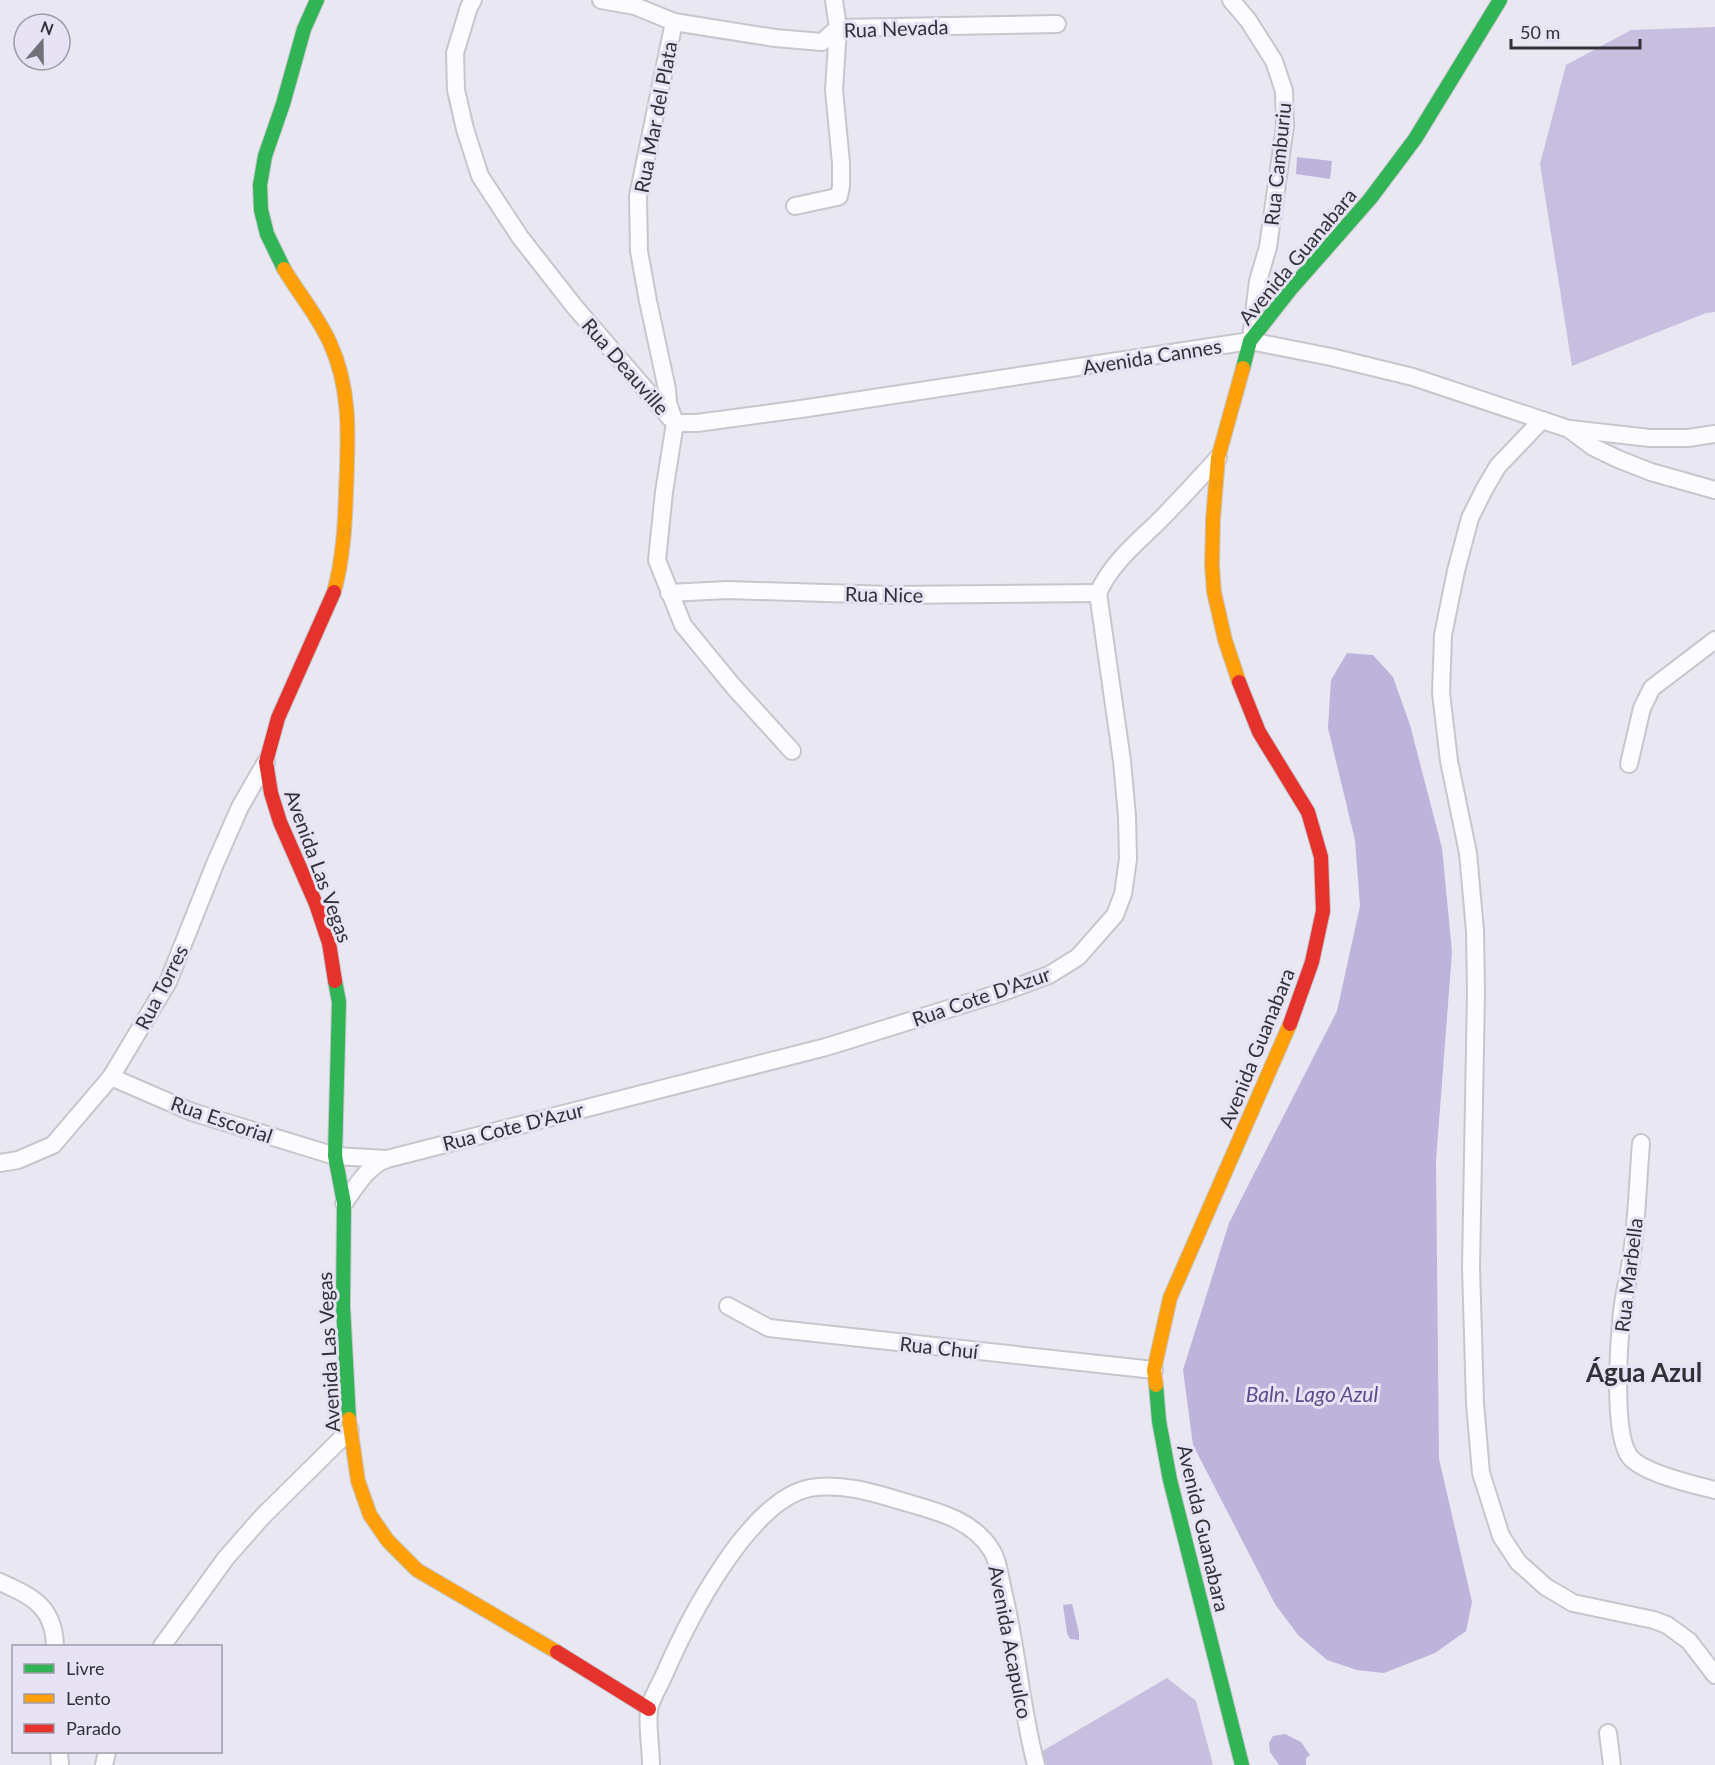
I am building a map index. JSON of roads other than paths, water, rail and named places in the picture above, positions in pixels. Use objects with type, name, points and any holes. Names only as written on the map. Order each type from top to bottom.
[{"type":"street","name":"Avenida Las Vegas","points":[[317,0],[304,29],[283,104],[265,156],[260,185],[261,210],[267,234],[280,262],[323,329],[344,384],[349,426],[344,538],[341,563],[333,591],[278,718],[266,762],[271,793],[280,822],[316,904],[329,943],[339,1002],[335,1156],[344,1203],[343,1306],[350,1430],[358,1481],[370,1515],[387,1541],[417,1570],[649,1709]]},
{"type":"street","name":"Rua Nevada","points":[[601,0],[635,6],[675,22],[775,38],[822,42],[838,28],[1057,24]]},
{"type":"street","points":[[795,206],[837,198],[840,193],[841,163],[834,90],[838,28],[834,0]]},
{"type":"street","name":"Rua Camburiu","points":[[1231,0],[1248,20],[1274,61],[1284,92],[1285,126],[1268,247],[1258,281],[1250,341]]},
{"type":"street","name":"Avenida Guanabara","points":[[1242,1765],[1170,1479],[1159,1421],[1154,1370],[1170,1299],[1298,1007],[1312,962],[1323,911],[1321,857],[1308,812],[1259,732],[1236,675],[1214,592],[1213,519],[1218,458],[1250,341],[1290,290],[1370,199],[1415,139],[1500,0]]},
{"type":"street","name":"Rua Deauville","points":[[471,4],[454,53],[456,90],[465,129],[480,176],[520,237],[567,298],[675,423],[664,492],[657,560],[682,625],[792,751]]},
{"type":"street","name":"Rua Mar del Plata","points":[[675,22],[638,196],[639,250],[668,403],[675,423]]},
{"type":"street","name":"Avenida Cannes","points":[[675,423],[697,423],[801,409],[1250,341],[1413,376],[1569,429],[1593,447],[1651,472],[1715,490]]},
{"type":"street","points":[[1542,420],[1498,466],[1470,518],[1443,635],[1442,705],[1449,761],[1468,853],[1475,931],[1476,1004],[1471,1267],[1475,1403],[1481,1473],[1501,1536],[1518,1562],[1546,1587],[1574,1603],[1654,1620],[1667,1625],[1689,1641],[1715,1675]]},
{"type":"street","points":[[1569,429],[1650,438],[1688,438],[1715,434]]},
{"type":"street","points":[[1098,593],[1103,580],[1131,546],[1157,523],[1218,458]]},
{"type":"street","name":"Rua Nice","points":[[669,593],[727,590],[890,595],[1098,593]]},
{"type":"street","name":"Rua Cote D'Azur","points":[[335,1156],[387,1159],[826,1047],[1003,992],[1049,975],[1078,957],[1115,915],[1123,894],[1128,859],[1128,816],[1122,761],[1098,593]]},
{"type":"street","points":[[1629,764],[1642,708],[1652,688],[1715,640]]},
{"type":"street","name":"Rua Torres","points":[[0,1163],[18,1160],[53,1145],[111,1077],[168,982],[240,807],[266,762]]},
{"type":"street","name":"Rua Escorial","points":[[111,1077],[192,1112],[335,1156]]},
{"type":"street","name":"Rua Marbella","points":[[1641,1143],[1632,1255],[1622,1311],[1619,1389],[1621,1430],[1630,1457],[1643,1467],[1674,1479],[1715,1490]]},
{"type":"street","points":[[344,1203],[378,1161],[387,1159]]},
{"type":"street","name":"Rua Chuí","points":[[729,1306],[769,1328],[1154,1370]]},
{"type":"street","points":[[163,1645],[226,1558],[262,1517],[350,1430]]},
{"type":"street","name":"Avenida Acapulco","points":[[651,1765],[649,1709],[673,1655],[730,1555],[761,1517],[789,1497],[809,1488],[840,1487],[939,1512],[960,1521],[978,1534],[993,1553],[1007,1608],[1036,1765]]},
{"type":"street","points":[[0,1582],[45,1609],[51,1620],[55,1645]]},
{"type":"street","points":[[1608,1732],[1612,1765]]},
{"type":"water","points":[[1297,157],[1332,161],[1330,179],[1296,174]]},
{"type":"water","name":"Baln. Lago Azul","points":[[1347,653],[1373,655],[1393,677],[1410,725],[1442,848],[1452,952],[1436,1161],[1439,1459],[1472,1602],[1466,1631],[1435,1653],[1384,1673],[1357,1670],[1327,1660],[1298,1635],[1275,1604],[1193,1445],[1183,1370],[1229,1223],[1337,1011],[1360,906],[1355,840],[1328,728],[1331,680]]},
{"type":"water","points":[[1072,1604],[1079,1640],[1070,1639],[1067,1633],[1063,1605]]},
{"type":"water","points":[[1285,1734],[1301,1742],[1310,1755],[1306,1758],[1306,1765],[1279,1765],[1270,1752],[1269,1743],[1273,1736]]},
{"type":"district","name":"Água Azul","points":[[1644,1372]]}]
